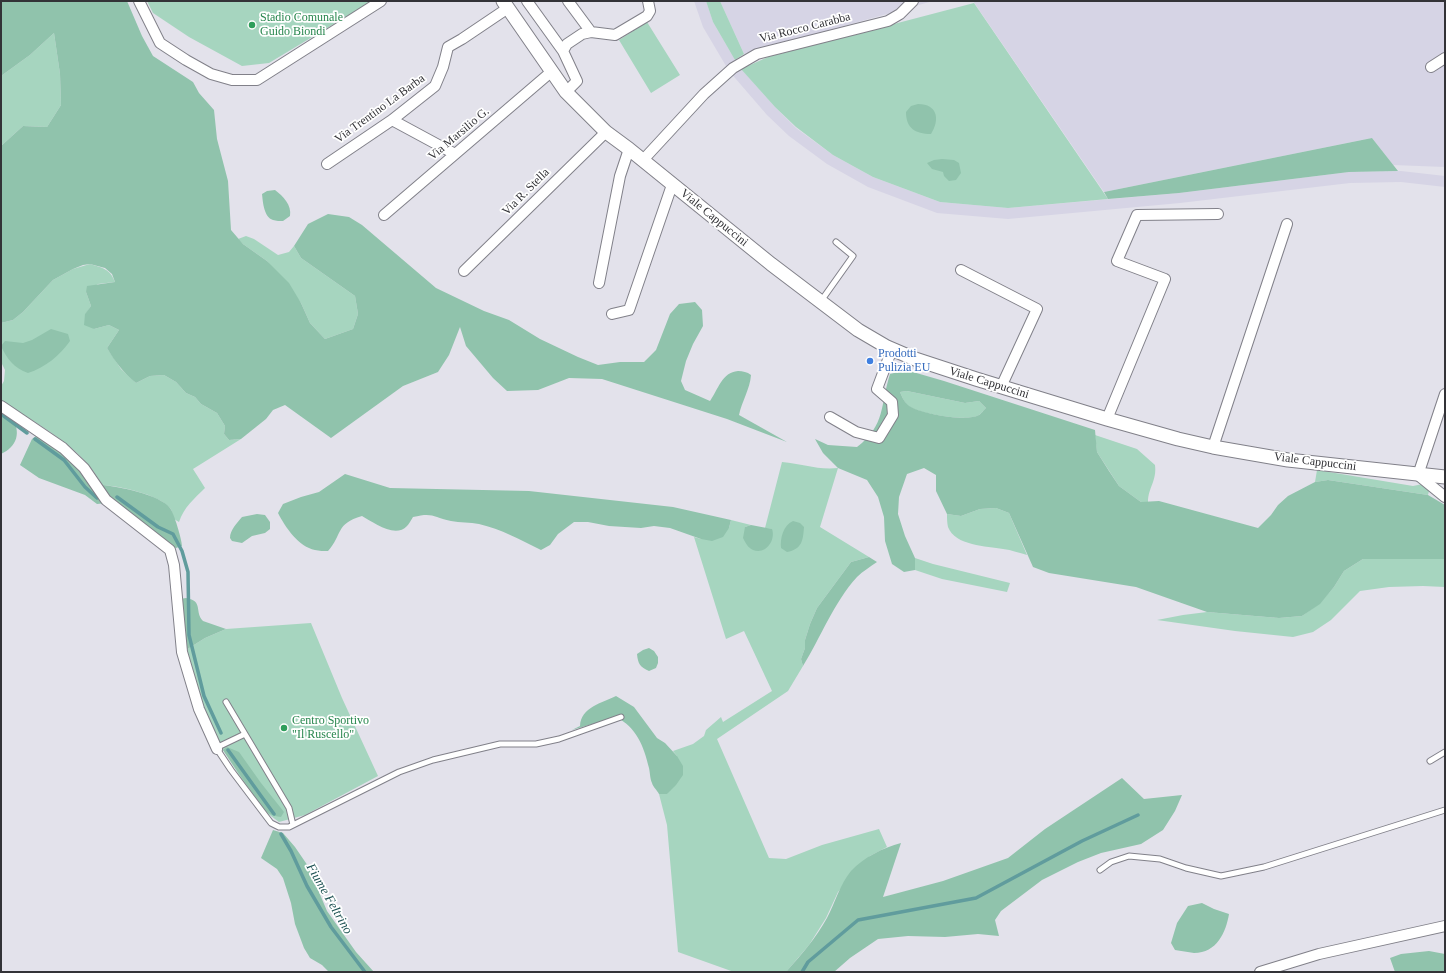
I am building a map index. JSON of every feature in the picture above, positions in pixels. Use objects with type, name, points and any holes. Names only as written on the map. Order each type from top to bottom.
[{"type":"street","points":[[139,1],[160,43],[211,74],[232,80],[257,80],[381,1]]},
{"type":"street","points":[[527,1],[563,51],[577,81],[566,92]]},
{"type":"street","points":[[568,1],[591,32]]},
{"type":"street","points":[[563,51],[567,44],[582,34],[591,32],[615,35],[647,16],[650,11],[648,1]]},
{"type":"street","name":"Via Rocco Carabba","points":[[643,160],[704,94],[733,68],[757,54],[888,21],[900,14],[913,1]]},
{"type":"street","name":"Viale Cappuccini","points":[[506,5],[566,92],[606,132],[820,302],[858,330],[892,349],[915,359],[1001,387],[1107,419],[1214,448],[1288,460],[1445,477]]},
{"type":"street","name":"Via Trentino La Barba","points":[[327,164],[392,120],[435,86],[443,66],[448,47],[462,39],[506,5]]},
{"type":"street","points":[[1431,68],[1445,58]]},
{"type":"street","name":"Via Marsilio G.","points":[[384,215],[552,72]]},
{"type":"street","points":[[392,120],[456,154]]},
{"type":"street","name":"Via R. Stella","points":[[464,271],[606,132]]},
{"type":"street","points":[[599,283],[620,176],[629,149]]},
{"type":"street","name":"Viale Cappuccini","points":[[612,314],[629,310],[672,185]]},
{"type":"street","points":[[1107,419],[1165,279],[1117,261],[1137,215],[1218,214]]},
{"type":"street","points":[[1214,448],[1286,224]]},
{"type":"street","points":[[961,270],[1037,309],[1001,387]]},
{"type":"street","points":[[830,417],[856,432],[879,438],[892,415],[892,402],[876,389],[892,349]]},
{"type":"street","points":[[1445,394],[1418,475],[1445,497]]},
{"type":"street","points":[[1,406],[63,448],[84,468],[106,500],[170,550],[174,566],[182,652],[199,709],[217,749]]},
{"type":"street","points":[[1260,972],[1281,969],[1319,954],[1445,926]]},
{"type":"lane","points":[[820,302],[853,256],[836,242]]},
{"type":"lane","points":[[226,702],[289,808],[293,825]]},
{"type":"lane","points":[[245,734],[220,746],[217,749],[234,775],[271,822],[279,827],[289,827],[399,772],[426,763],[500,744],[536,744],[559,739],[621,717]]},
{"type":"lane","points":[[1430,761],[1445,752]]},
{"type":"lane","points":[[1100,870],[1111,862],[1129,856],[1160,859],[1186,868],[1221,876],[1264,867],[1445,810]]},
{"type":"shaded area","points":[[694,1],[706,1],[713,22],[738,65],[775,107],[796,128],[833,155],[873,177],[940,202],[1008,208],[1179,193],[1349,172],[1401,171],[1445,176],[1445,187],[1401,182],[1350,183],[1180,203],[1008,219],[937,213],[868,187],[827,164],[789,136],[767,115],[729,71],[703,27]]},
{"type":"shaded area","points":[[720,1],[933,1],[744,54]]},
{"type":"shaded area","points":[[973,1],[1445,1],[1445,167],[1393,165],[1372,138],[1104,192]]},
{"type":"green space","points":[[1,1],[127,1],[142,36],[153,56],[193,82],[199,93],[214,110],[217,139],[228,181],[231,230],[243,244],[267,261],[289,283],[301,303],[310,323],[325,339],[353,329],[358,314],[355,296],[301,258],[294,246],[308,224],[328,214],[349,217],[362,225],[436,288],[484,311],[509,320],[540,339],[598,365],[620,362],[644,362],[656,350],[670,314],[679,304],[695,302],[702,310],[703,326],[686,361],[681,381],[685,390],[710,401],[721,382],[728,375],[738,371],[748,373],[751,375],[748,390],[739,415],[787,442],[727,419],[602,379],[569,378],[538,390],[507,391],[493,378],[466,346],[460,327],[449,355],[438,372],[403,386],[331,438],[285,405],[273,410],[266,419],[241,439],[229,440],[224,434],[225,426],[217,413],[201,404],[195,397],[186,393],[176,382],[164,375],[150,376],[136,383],[128,375],[117,363],[107,348],[119,330],[109,325],[94,329],[84,325],[85,314],[91,306],[86,292],[87,286],[115,282],[112,274],[105,268],[90,264],[73,269],[53,280],[23,312],[13,320],[1,323],[1,146],[23,126],[47,127],[61,105],[60,74],[54,33],[30,55],[1,76]]},
{"type":"green space","name":"Stadio Comunale Guido Biondi","points":[[147,1],[372,1],[269,63],[242,66],[189,37],[153,13]]},
{"type":"green space","points":[[706,1],[720,1],[744,54],[735,60],[713,22]]},
{"type":"green space","points":[[974,3],[1108,199],[1008,208],[940,202],[873,177],[833,155],[796,127],[775,107],[741,69],[768,57]]},
{"type":"green space","points":[[647,22],[680,75],[651,93],[619,40]]},
{"type":"green space","points":[[54,33],[60,74],[61,105],[47,127],[23,126],[1,146],[1,76],[30,55]]},
{"type":"green space","points":[[918,104],[930,107],[935,114],[936,123],[931,134],[920,133],[912,129],[906,118],[906,112],[911,106]]},
{"type":"green space","points":[[1372,138],[1398,171],[1349,172],[1179,193],[1108,199],[1104,192]]},
{"type":"green space","points":[[942,159],[954,160],[959,163],[961,173],[956,180],[949,181],[944,176],[943,172],[932,169],[927,163]]},
{"type":"green space","points":[[275,190],[284,198],[290,208],[290,216],[283,221],[270,218],[264,209],[262,194],[267,191]]},
{"type":"green space","points":[[246,236],[254,239],[278,255],[289,252],[294,246],[301,258],[355,296],[358,314],[353,329],[325,339],[310,323],[301,303],[267,261],[238,239]]},
{"type":"green space","points":[[90,264],[102,268],[111,274],[115,282],[98,284],[86,292],[91,306],[85,315],[94,329],[109,325],[119,330],[107,348],[121,369],[136,383],[150,376],[164,375],[176,382],[186,393],[195,397],[201,404],[217,413],[225,426],[224,434],[229,440],[241,439],[193,469],[205,488],[193,500],[179,522],[174,519],[170,508],[157,499],[128,489],[102,485],[94,471],[71,448],[43,427],[1,401],[1,386],[4,381],[5,370],[1,362],[1,323],[13,320],[23,312],[53,280],[73,269]]},
{"type":"green space","points":[[51,329],[68,334],[70,341],[52,360],[34,371],[28,373],[19,368],[6,355],[1,346],[5,341],[23,343],[32,340]]},
{"type":"green space","points":[[906,370],[1095,430],[1097,452],[1109,471],[1119,486],[1141,502],[1159,501],[1258,528],[1288,496],[1315,482],[1328,480],[1428,495],[1445,505],[1445,559],[1363,559],[1344,571],[1334,587],[1320,604],[1302,616],[1279,618],[1207,612],[1136,587],[1049,573],[1033,567],[1009,513],[996,508],[980,509],[961,516],[947,514],[936,491],[936,475],[924,468],[907,474],[899,497],[898,514],[905,536],[915,558],[915,570],[904,572],[892,564],[885,541],[884,517],[878,497],[867,480],[838,468],[823,453],[815,439],[828,445],[857,447],[873,431],[878,422],[890,374]],"holes":[[[907,391],[965,403],[979,401],[986,408],[980,414],[973,417],[965,418],[945,416],[917,410],[909,406],[900,392]]]},
{"type":"green space","points":[[907,391],[965,403],[979,401],[986,408],[979,415],[965,418],[924,412],[908,406],[900,392]]},
{"type":"green space","points":[[1,408],[11,416],[17,433],[11,447],[1,454]]},
{"type":"green space","points":[[1095,435],[1137,449],[1155,465],[1155,476],[1149,493],[1148,502],[1141,502],[1119,486],[1097,452]]},
{"type":"green space","points":[[36,436],[58,450],[76,465],[107,503],[97,504],[85,495],[39,478],[20,465],[32,439]]},
{"type":"green space","points":[[782,462],[817,468],[838,468],[820,527],[869,557],[851,562],[817,608],[805,640],[805,648],[801,659],[803,666],[788,691],[717,739],[769,858],[786,859],[822,845],[879,829],[887,847],[870,856],[838,892],[826,918],[809,945],[786,972],[734,972],[678,952],[667,825],[659,794],[667,794],[677,756],[673,751],[693,744],[704,736],[706,730],[721,717],[723,722],[772,691],[744,631],[726,639],[694,537],[701,539],[729,528],[731,520],[751,525],[745,527],[772,529],[765,528]]},
{"type":"green space","points":[[1317,470],[1413,486],[1423,484],[1430,487],[1428,495],[1328,480],[1315,482]]},
{"type":"green space","points":[[345,474],[390,488],[529,491],[673,507],[731,520],[729,528],[723,537],[712,541],[701,539],[670,528],[654,526],[641,528],[609,526],[588,522],[574,522],[558,534],[550,545],[541,550],[503,532],[479,524],[454,522],[425,515],[413,517],[407,526],[402,530],[396,531],[384,528],[362,516],[347,522],[343,526],[333,545],[328,551],[318,551],[303,545],[293,536],[278,513],[283,504],[319,492]]},
{"type":"green space","points":[[102,485],[138,492],[165,503],[174,515],[182,546],[176,548],[171,546],[117,506]]},
{"type":"green space","points":[[996,508],[1009,513],[1027,555],[1009,550],[964,542],[957,538],[948,527],[947,514],[961,516],[980,509]]},
{"type":"green space","points":[[257,514],[265,515],[270,522],[270,529],[265,533],[252,536],[242,543],[232,541],[230,538],[231,532],[242,517]]},
{"type":"green space","points":[[793,521],[800,523],[804,527],[803,536],[801,544],[796,549],[787,552],[781,548],[781,541],[785,529]]},
{"type":"green space","points":[[751,525],[772,529],[773,538],[769,546],[758,551],[750,548],[743,538],[745,527]]},
{"type":"green space","points":[[869,557],[877,562],[859,575],[841,597],[803,666],[801,659],[805,648],[805,640],[817,608],[851,562]]},
{"type":"green space","points":[[915,558],[933,564],[1010,583],[1007,592],[942,579],[915,570]]},
{"type":"green space","points":[[1363,559],[1445,559],[1445,587],[1389,587],[1360,591],[1331,620],[1313,632],[1293,637],[1235,631],[1157,620],[1207,612],[1279,618],[1302,616],[1320,603],[1334,587],[1344,571]]},
{"type":"green space","points":[[180,599],[192,599],[197,604],[200,618],[203,621],[226,629],[205,638],[186,650]]},
{"type":"green space","name":"Centro Sportivo \"Il Ruscello\"","points":[[311,623],[342,698],[378,776],[305,815],[279,822],[267,813],[248,789],[223,750],[202,707],[186,650],[205,638],[226,629]]},
{"type":"green space","points":[[649,648],[654,651],[658,657],[658,663],[656,668],[649,671],[640,665],[637,654]]},
{"type":"green space","points":[[616,696],[634,707],[657,738],[665,743],[677,756],[683,766],[683,775],[667,794],[659,794],[653,786],[642,745],[634,732],[623,721],[616,717],[572,730],[580,726],[584,714],[593,706]]},
{"type":"green space","points":[[227,747],[239,752],[284,812],[281,817],[270,814],[261,806],[223,750]]},
{"type":"green space","points":[[1122,778],[1144,799],[1182,795],[1175,811],[1163,830],[1141,844],[1101,853],[1078,862],[1042,880],[1001,911],[995,920],[999,936],[978,934],[945,937],[908,936],[878,939],[850,958],[834,972],[786,972],[808,946],[823,925],[847,876],[862,861],[874,854],[901,843],[883,897],[943,881],[1008,858],[1045,829]]},
{"type":"green space","points":[[273,830],[283,833],[295,847],[308,866],[327,911],[356,952],[374,972],[329,972],[322,965],[310,958],[304,948],[295,924],[291,903],[283,878],[277,869],[261,858]]},
{"type":"green space","points":[[1202,903],[1229,914],[1223,934],[1214,945],[1202,952],[1194,953],[1175,950],[1171,943],[1177,923],[1188,906]]},
{"type":"green space","points":[[1429,951],[1445,954],[1445,972],[1395,972],[1390,958],[1401,954]]},
{"type":"waterway","name":"Fiume Feltrino","points":[[1,414],[27,433]]},
{"type":"waterway","name":"Fiume Feltrino","points":[[35,439],[64,460],[85,487],[97,498]]},
{"type":"waterway","name":"Fiume Feltrino","points":[[117,497],[158,527],[173,534],[182,551],[188,572],[189,635],[204,696],[221,733]]},
{"type":"waterway","name":"Fiume Feltrino","points":[[228,750],[274,814]]},
{"type":"waterway","points":[[802,972],[808,962],[858,920],[976,898],[1082,841],[1138,815]]},
{"type":"waterway","name":"Fiume Feltrino","points":[[281,834],[291,851],[307,886],[331,927],[365,972]]},
{"type":"place","name":"Stadio Comunale Guido Biondi","points":[[252,25]]},
{"type":"place","name":"Prodotti Pulizia EU","points":[[870,361]]},
{"type":"place","name":"Centro Sportivo \"Il Ruscello\"","points":[[284,728]]}]
